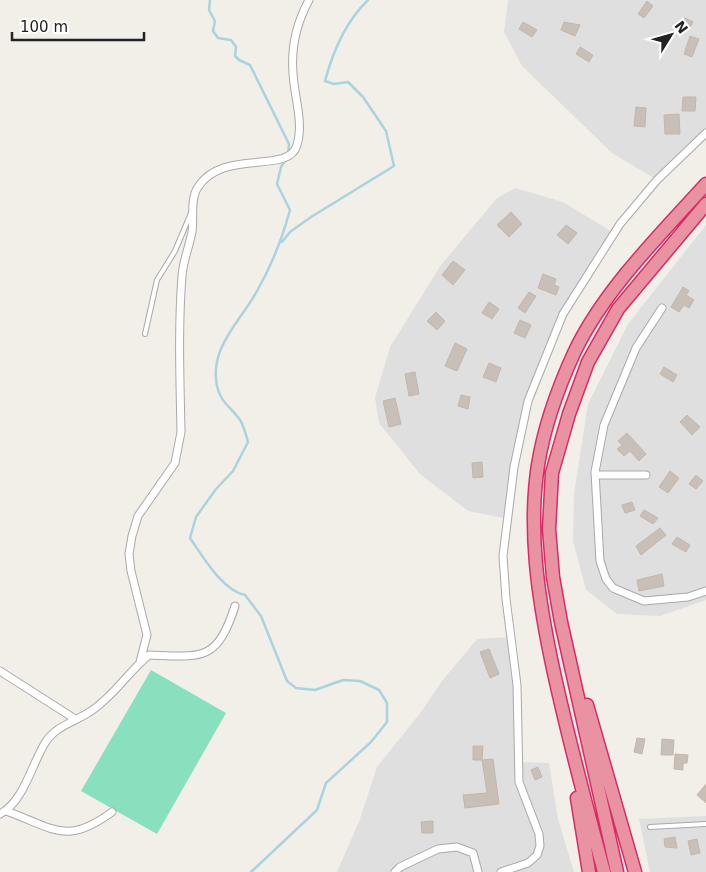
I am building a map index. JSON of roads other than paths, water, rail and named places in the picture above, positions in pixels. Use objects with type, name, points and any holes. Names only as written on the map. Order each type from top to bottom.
[{"type":"highway","points":[[589,872],[563,719],[538,591],[535,504],[538,465],[549,416],[574,352],[606,300],[706,184]]},
{"type":"highway","points":[[617,872],[561,622],[553,578],[549,530],[552,473],[569,414],[588,362],[618,309],[706,204]]},
{"type":"highway","points":[[561,622],[605,762],[635,872]]},
{"type":"highway","points":[[563,719],[604,872]]},
{"type":"street","points":[[140,662],[147,635],[134,587],[129,554],[138,516],[175,462],[178,451],[181,432],[182,276],[192,232],[193,209],[197,187],[212,172],[225,166],[283,159],[295,149],[298,134],[292,73],[294,42],[299,22],[309,0]]},
{"type":"street","points":[[502,872],[528,863],[538,855],[540,846],[539,834],[519,782],[517,685],[506,599],[503,556],[514,467],[528,401],[563,314],[620,224],[657,180],[706,133]]},
{"type":"street","points":[[662,308],[636,348],[604,425],[595,475],[600,561],[606,579],[613,588],[644,601],[679,598],[706,591]]},
{"type":"street","points":[[595,475],[646,474]]},
{"type":"street","points":[[3,812],[15,802],[45,742],[54,731],[91,711],[112,695],[140,662],[149,655],[201,654],[214,649],[222,638],[235,606]]},
{"type":"street","points":[[0,671],[75,719]]},
{"type":"street","points":[[3,812],[67,833],[81,831],[96,824],[112,812]]},
{"type":"street","points":[[395,872],[400,867],[438,849],[457,847],[472,853],[478,872]]},
{"type":"lane","points":[[146,334],[157,280],[176,251],[193,209]]},
{"type":"lane","points":[[650,827],[706,824]]},
{"type":"waterway","points":[[210,0],[209,10],[215,21],[213,31],[218,38],[231,40],[236,47],[235,56],[250,65],[289,144],[288,154]]},
{"type":"waterway","points":[[282,242],[290,232],[311,217],[394,166],[386,131],[363,97],[348,82],[334,84],[325,81],[346,27],[368,0]]},
{"type":"waterway","points":[[251,872],[317,810],[326,783],[371,742],[387,722],[387,703],[379,690],[360,681],[343,680],[315,690],[296,688],[287,681],[261,616],[245,595],[237,592],[221,580],[190,538],[196,517],[216,489],[233,471],[248,442],[240,420],[219,392],[216,372],[217,359],[228,336],[250,302],[272,262],[284,231],[290,210],[277,184],[281,167],[286,159]]}]
